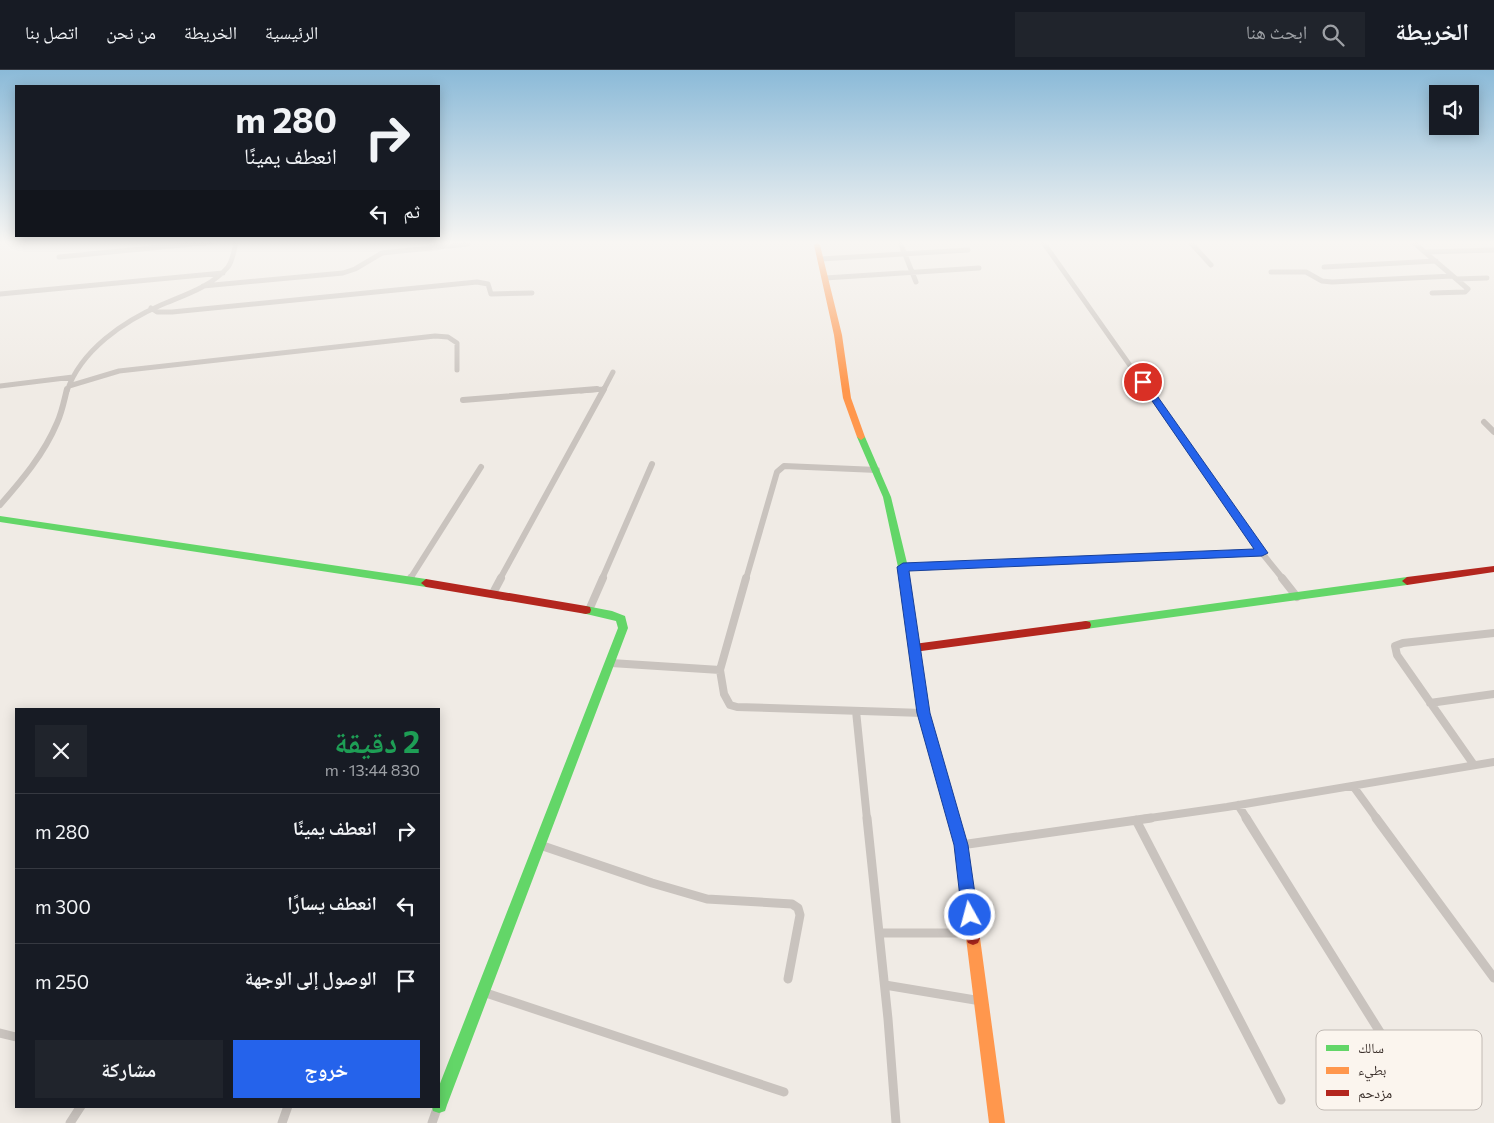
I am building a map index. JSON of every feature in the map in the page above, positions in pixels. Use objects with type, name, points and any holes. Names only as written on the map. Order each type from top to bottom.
[{"type":"street","points":[[0,294],[29,291]]},
{"type":"street","points":[[0,505],[35,461],[51,436],[69,386],[78,369],[113,333],[134,317],[191,291]]},
{"type":"street","points":[[151,308],[160,313],[385,291]]},
{"type":"street","points":[[491,291],[492,294],[532,293]]},
{"type":"street","points":[[828,291],[838,335],[847,398],[855,424],[877,470],[887,497],[903,567],[923,713],[961,845],[997,1123]]},
{"type":"street","points":[[1078,291],[1262,553],[1297,597]]},
{"type":"street","points":[[1432,293],[1454,291]]},
{"type":"street","points":[[69,386],[119,371],[436,336],[448,337],[457,343],[457,370]]},
{"type":"street","points":[[493,593],[613,372]]},
{"type":"street","points":[[0,386],[73,377]]},
{"type":"street","points":[[463,400],[603,389]]},
{"type":"street","points":[[1484,422],[1494,432]]},
{"type":"street","points":[[589,610],[652,464]]},
{"type":"street","points":[[877,470],[792,465],[784,466],[777,472],[720,670],[724,694],[730,705],[737,707],[923,713]]},
{"type":"street","points":[[410,580],[481,467]]},
{"type":"street","points":[[0,519],[493,593],[612,615],[618,617],[623,622],[623,628],[611,663],[440,1101]]},
{"type":"street","points":[[903,567],[1262,553]]},
{"type":"street","points":[[914,648],[1494,569]]},
{"type":"street","points":[[1474,765],[1397,655],[1395,646],[1403,643],[1494,633]]},
{"type":"street","points":[[611,663],[720,670]]},
{"type":"street","points":[[1430,703],[1494,694]]},
{"type":"street","points":[[856,711],[885,984],[896,1123]]},
{"type":"street","points":[[961,845],[1238,805],[1494,762]]},
{"type":"street","points":[[1353,786],[1494,978]]},
{"type":"street","points":[[1238,805],[1379,1030]]},
{"type":"street","points":[[1136,820],[1281,1100]]},
{"type":"street","points":[[540,845],[652,883],[707,899],[792,904],[798,908],[800,915],[788,979]]},
{"type":"street","points":[[879,933],[972,933]]},
{"type":"street","points":[[885,984],[981,1001]]},
{"type":"street","points":[[483,992],[784,1092]]},
{"type":"street","points":[[0,1033],[15,1037]]},
{"type":"street","points":[[70,1123],[80,1108]]},
{"type":"street","points":[[282,1123],[287,1108]]},
{"type":"street","points":[[432,1123],[437,1108]]},
{"type":"traffic: fast","points":[[861,437],[887,497],[903,567],[923,713],[941,774]]},
{"type":"traffic: fast","points":[[0,519],[426,583]]},
{"type":"traffic: fast","points":[[1086,625],[1407,581]]},
{"type":"traffic: fast","points":[[440,1102],[623,628],[621,619],[612,615],[586,610]]},
{"type":"traffic: slow","points":[[828,291],[838,335],[847,398],[861,437]]},
{"type":"traffic: slow","points":[[973,938],[997,1123]]},
{"type":"traffic: jam","points":[[1407,581],[1494,569]]},
{"type":"traffic: jam","points":[[426,583],[586,610]]},
{"type":"traffic: jam","points":[[914,648],[1086,625]]},
{"type":"traffic: jam","points":[[941,774],[961,845],[973,938]]},
{"type":"route","points":[[970,915],[961,845],[923,713],[903,567],[1262,553],[1143,382]]}]
